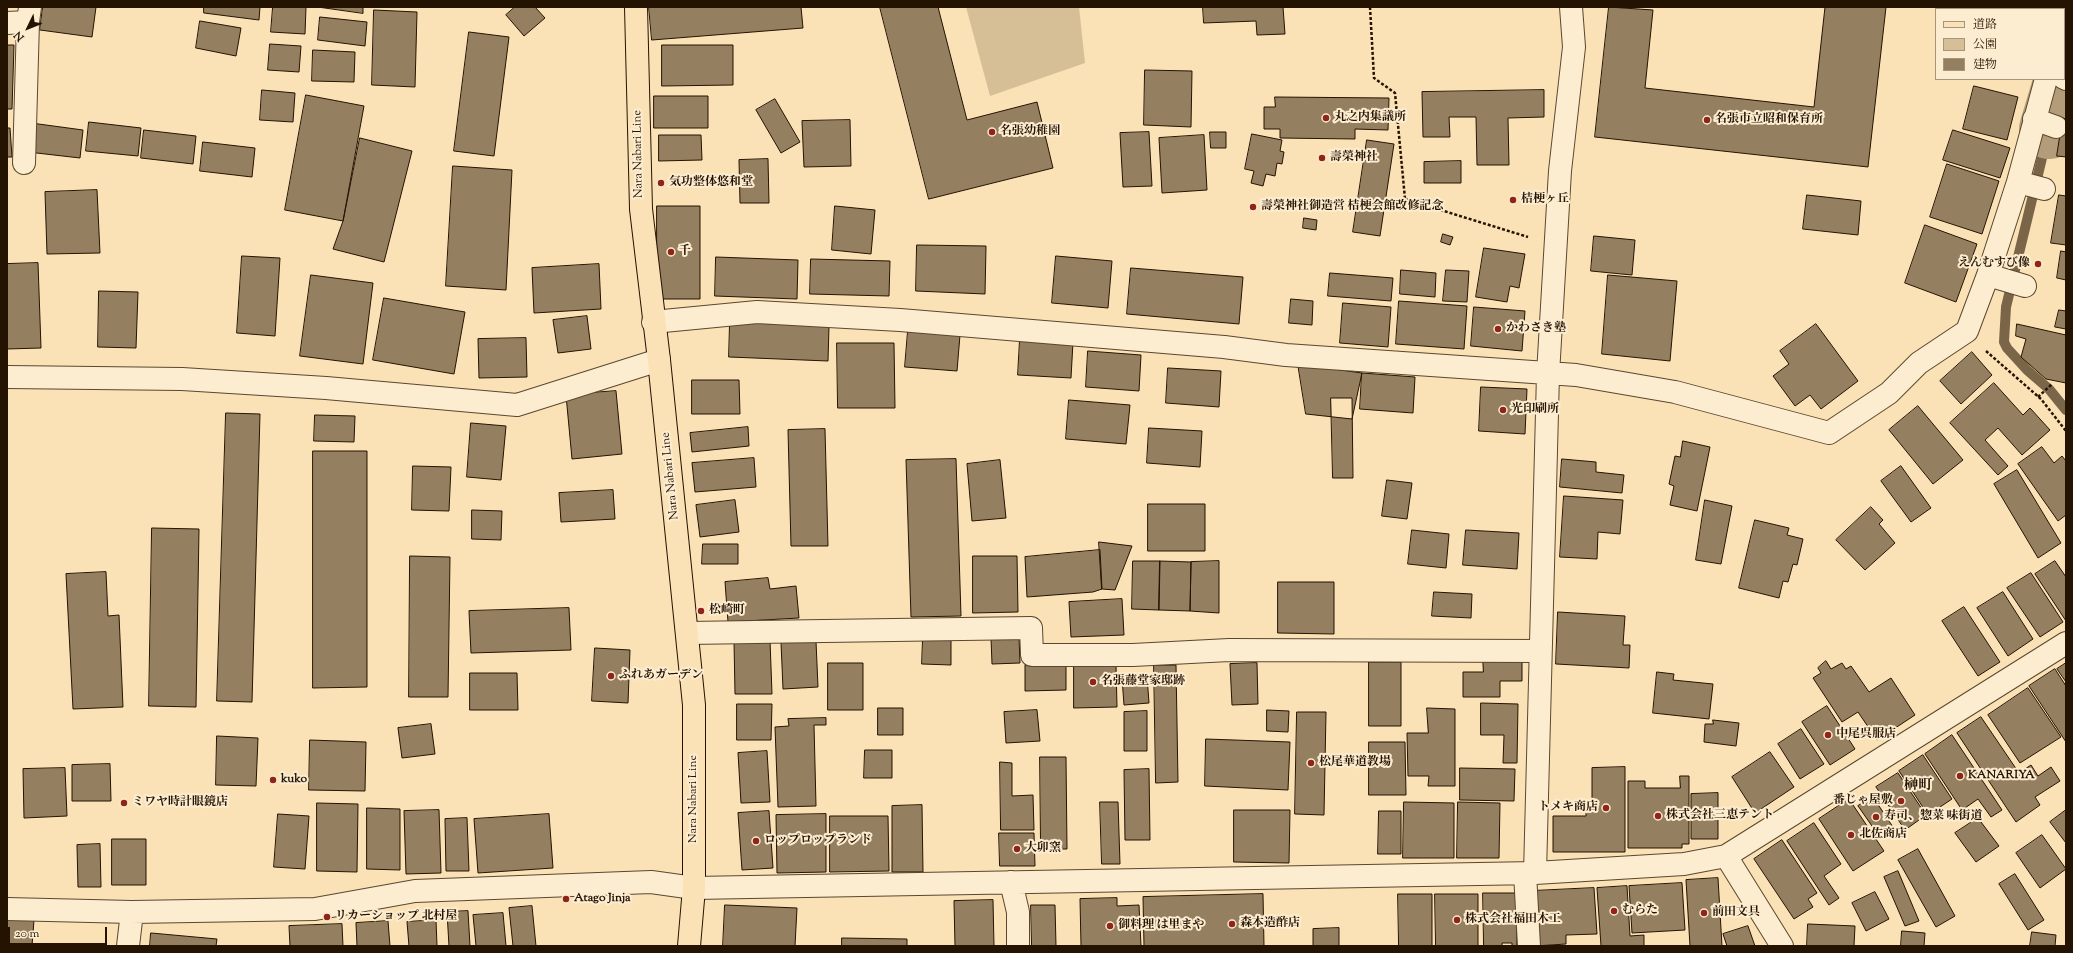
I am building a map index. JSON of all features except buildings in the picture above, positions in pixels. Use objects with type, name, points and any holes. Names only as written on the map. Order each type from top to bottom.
[{"type":"main road","name":"Nara Nabari Line","points":[[636,7],[641,209],[653,322],[659,360],[694,705],[694,888],[689,946]]},
{"type":"street","points":[[1529,946],[1530,873],[1540,651],[1548,374],[1560,171],[1574,47],[1571,7]]},
{"type":"street","points":[[7,23],[29,15],[24,163]]},
{"type":"street","points":[[653,322],[757,312],[892,320],[1224,347],[1286,355],[1576,375],[1675,392],[1829,433],[1889,393],[1919,363],[1967,331],[1991,276],[2020,183],[2044,124],[2046,80]]},
{"type":"street","points":[[2020,183],[2044,189]]},
{"type":"street","points":[[1991,276],[2025,286]]},
{"type":"street","points":[[7,377],[182,378],[334,388],[516,405],[659,360]]},
{"type":"street","points":[[687,633],[1031,628],[1032,655],[1133,655],[1252,650],[1540,651]]},
{"type":"street","points":[[7,910],[132,912],[315,909],[415,891],[651,882],[694,888],[1530,873],[1684,864],[1726,856],[2066,643]]},
{"type":"street","points":[[1726,856],[1782,946]]},
{"type":"street","points":[[1011,882],[1018,912],[1018,946]]},
{"type":"street","points":[[128,946],[132,912]]},
{"type":"path","points":[[1370,7],[1374,78],[1395,93],[1405,199],[1556,245]]},
{"type":"path","points":[[1967,331],[1989,355],[2038,397],[2066,431]]},
{"type":"path","points":[[2038,397],[2052,384]]},
{"type":"green space","points":[[966,7],[1079,7],[1085,63],[990,96]]},
{"type":"waterway","points":[[2049,129],[2064,80]]},
{"type":"waterway","points":[[2049,129],[2006,307],[2004,342],[2007,348],[2027,370],[2049,389],[2066,410]]},
{"type":"place","name":"丸之内集議所","points":[[1326,118]]},
{"type":"place","name":"名張市立昭和保育所","points":[[1707,120]]},
{"type":"place","name":"名張幼稚園","points":[[992,132]]},
{"type":"place","name":"壽榮神社","points":[[1322,158]]},
{"type":"place","name":"気功整体悠和堂","points":[[661,183]]},
{"type":"place","name":"桔梗ヶ丘","points":[[1513,200]]},
{"type":"place","name":"壽榮神社御造営 桔梗会館改修記念","points":[[1253,207]]},
{"type":"place","name":"千","points":[[671,252]]},
{"type":"place","name":"えんむすび像","points":[[2038,264]]},
{"type":"place","name":"かわさき塾","points":[[1498,329]]},
{"type":"place","name":"光印刷所","points":[[1503,410]]},
{"type":"place","name":"松崎町","points":[[701,611]]},
{"type":"place","name":"ふれあガーデン","points":[[611,676]]},
{"type":"place","name":"名張藤堂家邸跡","points":[[1093,682]]},
{"type":"place","name":"中尾呉服店","points":[[1828,735]]},
{"type":"place","name":"松尾華道教場","points":[[1311,763]]},
{"type":"place","name":"KANARIYA","points":[[1960,776]]},
{"type":"place","name":"kuko","points":[[273,780]]},
{"type":"place","name":"番じゃ屋敷","points":[[1901,801]]},
{"type":"place","name":"ミワヤ時計眼鏡店","points":[[124,803]]},
{"type":"place","name":"トメキ商店","points":[[1606,808]]},
{"type":"place","name":"株式会社三恵テント","points":[[1658,816]]},
{"type":"place","name":"寿司、惣菜 味街道","points":[[1876,817]]},
{"type":"place","name":"北佐商店","points":[[1851,835]]},
{"type":"place","name":"ロップロップランド","points":[[756,841]]},
{"type":"place","name":"大卯窯","points":[[1017,849]]},
{"type":"place","name":"Atago Jinja","points":[[566,899]]},
{"type":"place","name":"むらた","points":[[1614,911]]},
{"type":"place","name":"前田文具","points":[[1704,913]]},
{"type":"place","name":"リカーショップ 北村屋","points":[[327,917]]},
{"type":"place","name":"株式会社福田木工","points":[[1457,920]]},
{"type":"place","name":"森本造酢店","points":[[1232,924]]},
{"type":"place","name":"御料理 は里まや","points":[[1110,926]]},
{"type":"district","name":"榊町","points":[[1918,787]]}]
